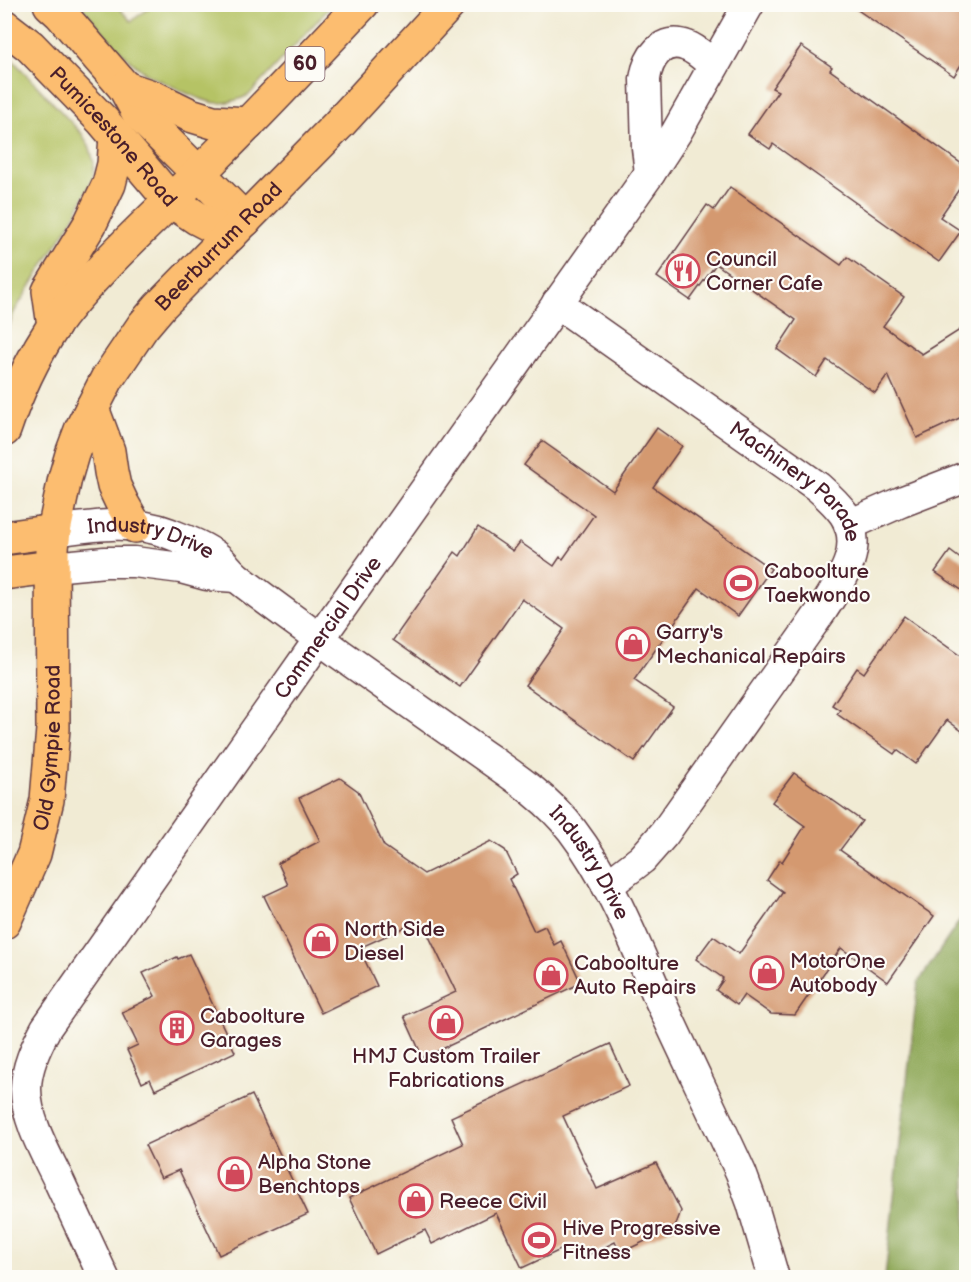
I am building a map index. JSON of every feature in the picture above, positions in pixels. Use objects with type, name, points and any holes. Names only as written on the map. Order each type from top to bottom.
[{"type":"main road","name":"Pumicestone Road","points":[[50,4],[124,88],[139,114],[199,173],[238,228]]},
{"type":"main road","name":"60","points":[[4,430],[30,368],[54,326],[79,293],[248,124],[362,4]]},
{"type":"main road","name":"Beerburrum Road","points":[[52,567],[54,531],[72,454],[107,379],[143,326],[180,285],[338,125],[449,4]]},
{"type":"main road","name":"Pumicestone Road","points":[[4,26],[30,46],[116,136],[170,200],[197,219],[238,228]]},
{"type":"main road","points":[[124,88],[155,98],[200,118],[224,124],[248,124]]},
{"type":"main road","points":[[54,326],[49,291],[90,224],[109,184],[114,164],[116,136]]},
{"type":"main road","points":[[92,408],[108,451],[117,492],[135,526]]},
{"type":"main road","points":[[4,537],[54,531]]},
{"type":"main road","points":[[4,573],[52,567]]},
{"type":"main road","name":"Old Gympie Road","points":[[4,922],[34,854],[47,800],[53,729],[52,567]]},
{"type":"street","name":"Commercial Drive","points":[[105,1278],[39,1138],[30,1113],[26,1090],[28,1070],[35,1047],[46,1028],[320,638],[650,173],[676,133],[749,4]]},
{"type":"street","points":[[650,173],[645,79],[651,59],[666,44],[676,43],[687,46],[714,65]]},
{"type":"street","name":"Machinery Parade","points":[[557,303],[818,487],[845,516],[852,532],[853,547],[850,561],[844,576],[823,609],[664,834],[642,859],[608,886]]},
{"type":"street","points":[[849,525],[966,477]]},
{"type":"street","name":"Industry Drive","points":[[54,531],[103,525],[135,526],[166,532],[193,543],[216,556],[236,577],[522,782],[550,807],[572,830],[608,886],[741,1173],[753,1203],[774,1278]]},
{"type":"street","name":"Industry Drive","points":[[52,567],[134,562],[181,568],[207,575],[236,577]]},
{"type":"green space","points":[[80,5],[116,5],[131,21],[154,5],[332,5],[249,95],[230,102],[214,103],[180,90],[138,68]]},
{"type":"green space","points":[[9,56],[82,134],[90,148],[94,163],[93,178],[74,217],[14,312],[5,338],[4,57]]},
{"type":"green space","points":[[966,911],[966,1277],[885,1277],[918,983]]},
{"type":"building","points":[[849,4],[966,4],[966,57],[954,76]]},
{"type":"building","points":[[801,46],[832,67],[830,70],[966,167],[966,179],[940,217],[961,231],[939,262],[773,144],[770,149],[748,134],[778,91],[772,88]]},
{"type":"building","points":[[730,187],[841,265],[847,257],[904,297],[883,326],[922,354],[966,326],[966,415],[917,438],[888,375],[875,393],[827,360],[816,377],[777,349],[796,320],[716,264],[690,300],[657,277],[707,205],[714,210]]},
{"type":"building","points":[[657,428],[682,446],[653,487],[771,569],[738,616],[699,588],[634,680],[673,707],[634,762],[525,685],[564,629],[522,599],[460,687],[393,640],[455,552],[460,556],[478,527],[513,551],[520,542],[554,566],[560,557],[563,559],[594,515],[524,465],[542,441],[613,491]]},
{"type":"building","points":[[950,551],[966,563],[966,593],[935,572]]},
{"type":"building","points":[[904,616],[966,660],[966,734],[947,720],[916,764],[897,750],[894,754],[837,714],[840,710],[832,705],[857,668],[864,673]]},
{"type":"building","points":[[794,773],[862,821],[840,850],[934,916],[888,982],[841,948],[795,1015],[771,1014],[744,995],[737,1005],[716,990],[723,978],[696,959],[713,936],[739,954],[783,892],[767,880],[780,860],[782,862],[805,826],[772,802]]},
{"type":"building","points":[[340,778],[358,791],[384,846],[424,874],[491,841],[505,850],[517,874],[509,879],[534,931],[545,926],[554,945],[561,941],[581,983],[423,1058],[404,1016],[456,992],[421,920],[359,948],[377,986],[321,1013],[264,896],[288,885],[278,863],[320,841],[299,798]]},
{"type":"building","name":"Caboolture Garages","points":[[189,954],[235,1052],[155,1090],[150,1079],[142,1083],[127,1050],[138,1045],[122,1012],[155,996],[143,973],[177,957],[178,959]]},
{"type":"building","points":[[610,1044],[629,1086],[563,1116],[597,1189],[656,1163],[681,1211],[675,1227],[620,1253],[615,1242],[578,1260],[571,1245],[522,1268],[496,1213],[432,1244],[425,1230],[376,1254],[349,1198],[463,1144],[451,1117]]},
{"type":"building","name":"Alpha Stone Benchtops","points":[[252,1095],[308,1214],[219,1255],[179,1170],[161,1178],[145,1145]]},
{"type":"place","name":"Council Corner Cafe","points":[[683,271]]},
{"type":"place","name":"Caboolture Taekwondo","points":[[741,583]]},
{"type":"place","name":"Garry's Mechanical Repairs","points":[[633,644]]},
{"type":"place","name":"North Side Diesel","points":[[321,941]]},
{"type":"place","name":"MotorOne Autobody","points":[[767,973]]},
{"type":"place","name":"Caboolture Auto Repairs","points":[[551,975]]},
{"type":"place","name":"HMJ Custom Trailer Fabrications","points":[[446,1023]]},
{"type":"place","name":"Caboolture Garages","points":[[177,1028]]},
{"type":"place","name":"Alpha Stone Benchtops","points":[[235,1174]]},
{"type":"place","name":"Reece Civil","points":[[416,1201]]},
{"type":"place","name":"Hive Progressive Fitness","points":[[539,1240]]}]
